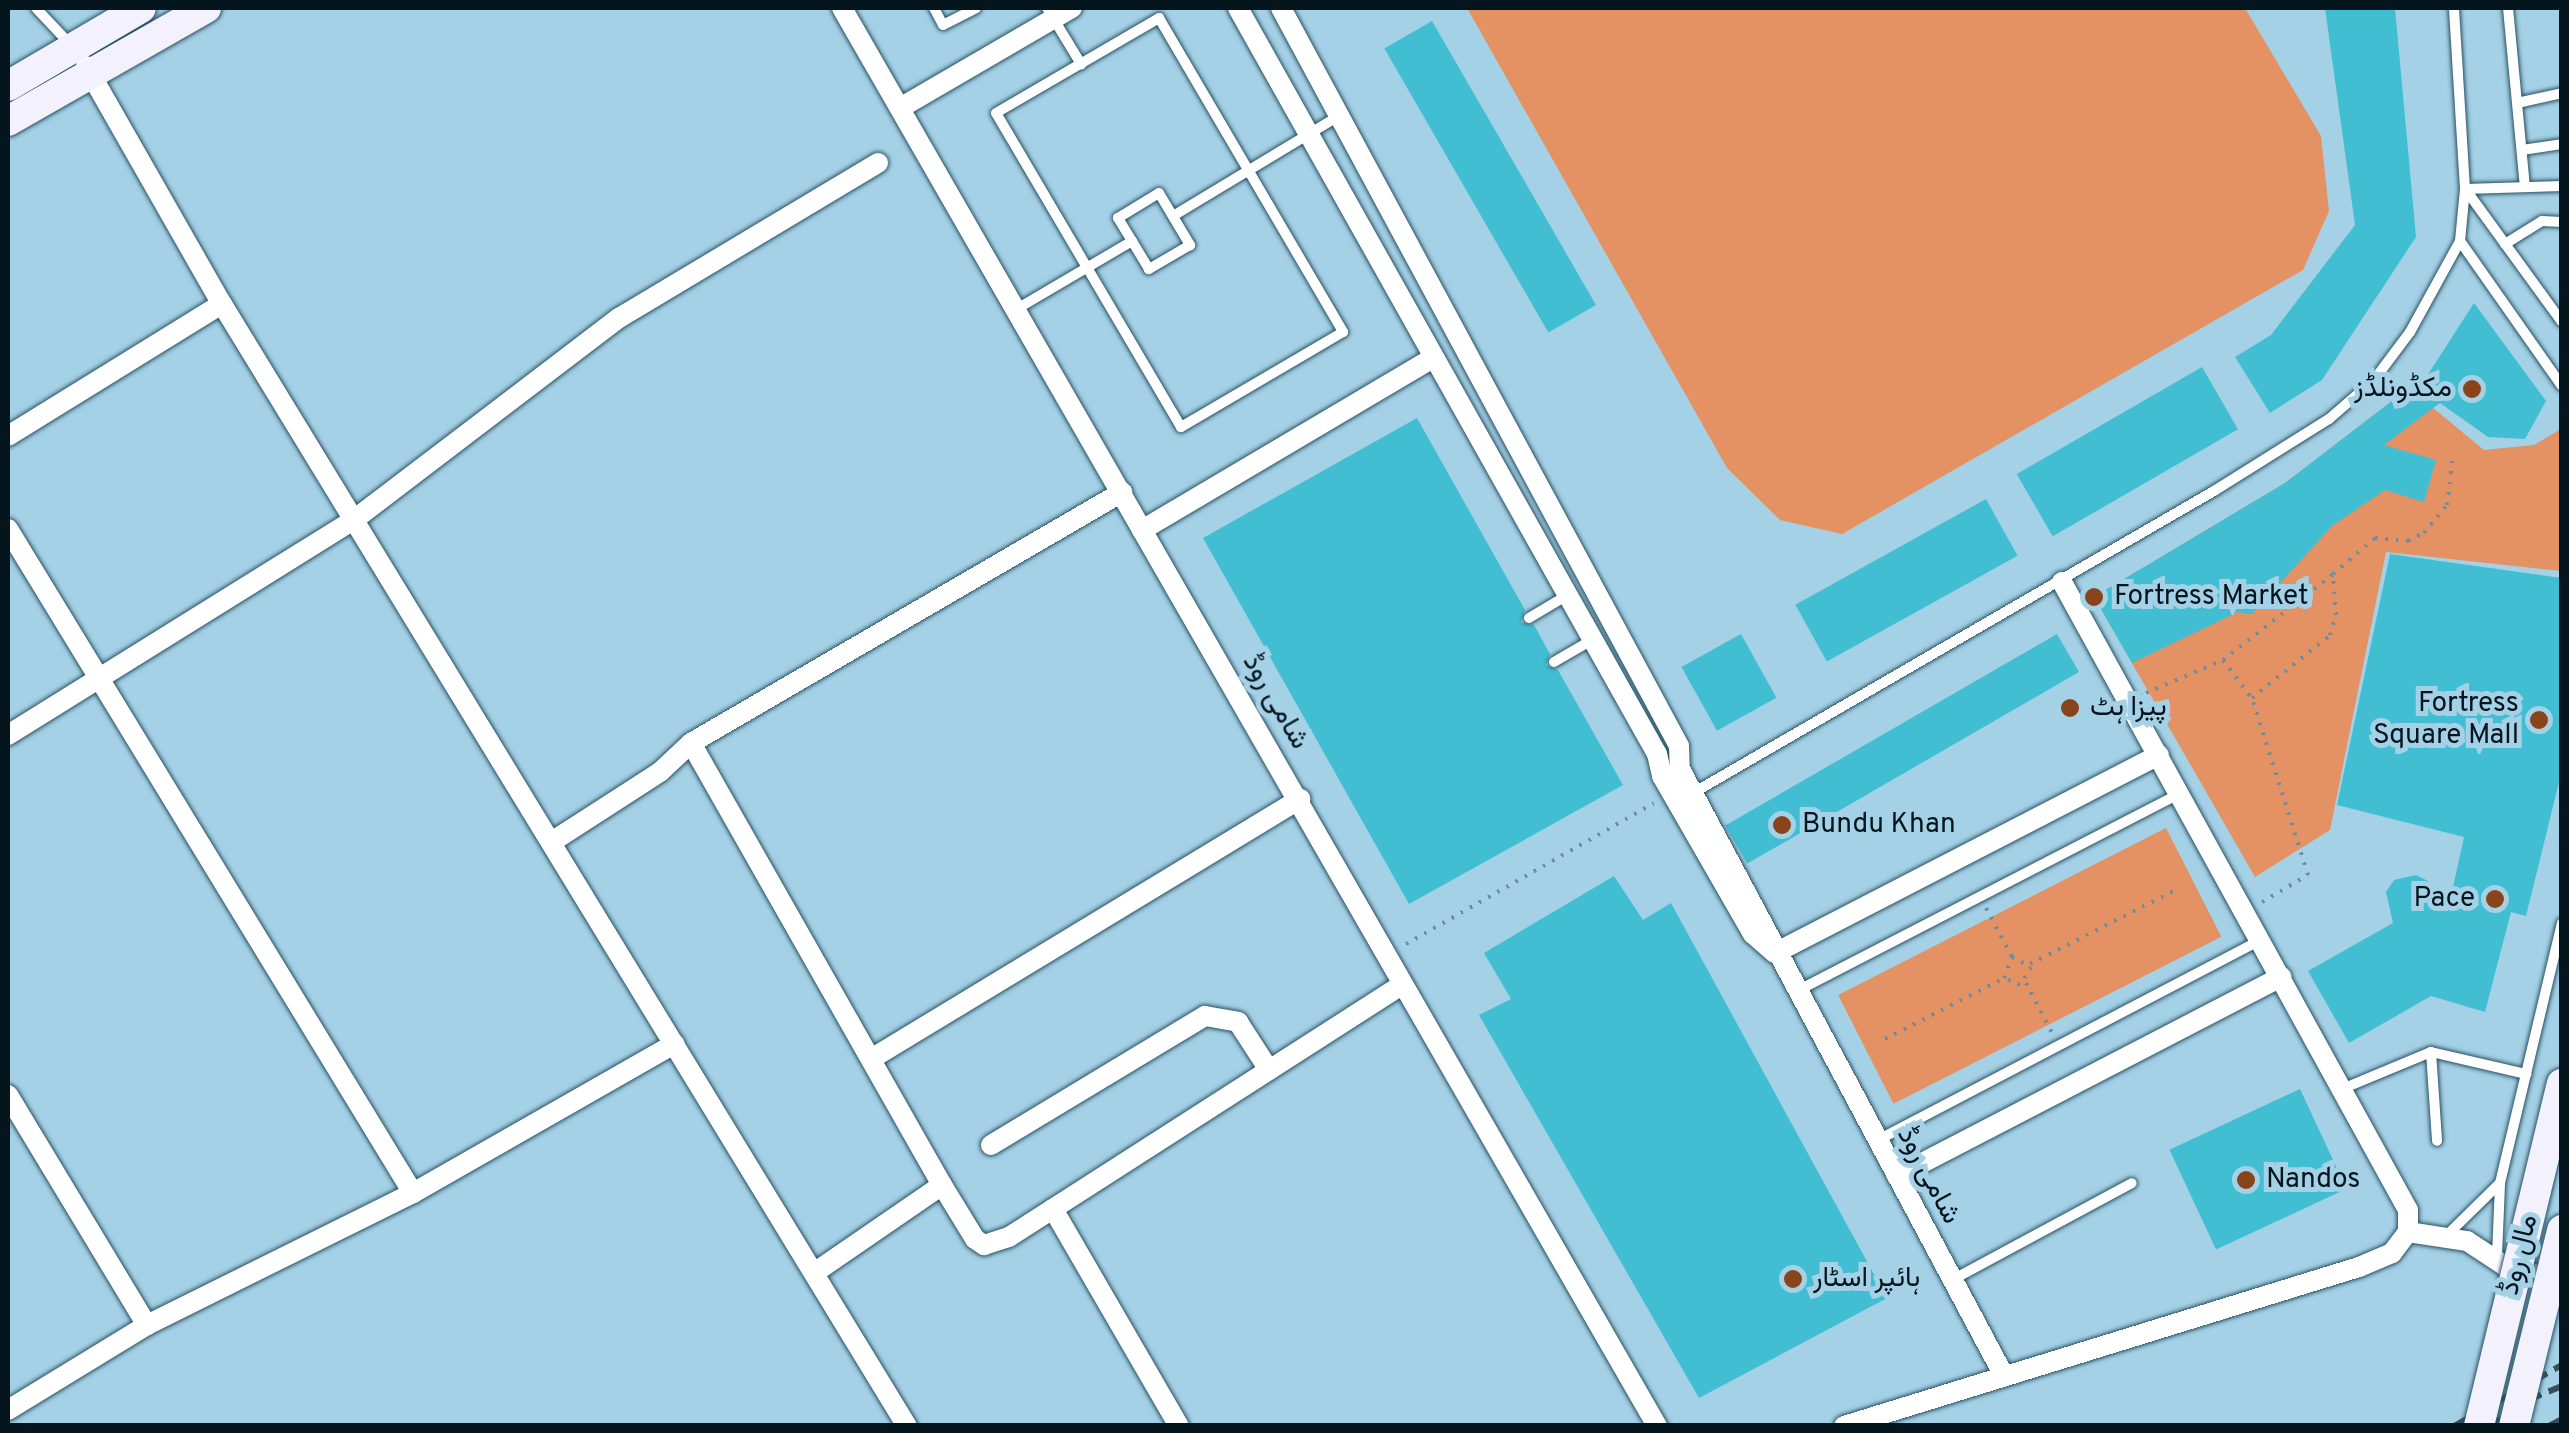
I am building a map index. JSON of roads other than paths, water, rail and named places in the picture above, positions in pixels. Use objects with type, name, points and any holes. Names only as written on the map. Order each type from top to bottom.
[{"type":"main road","points":[[8,86],[142,8]]},
{"type":"main road","points":[[8,121],[206,8]]},
{"type":"main road","name":"مال روڈ","points":[[2480,1426],[2562,1084]]},
{"type":"main road","name":"مال روڈ","points":[[2514,1426],[2562,1230]]},
{"type":"street","name":"شامی روڈ","points":[[842,8],[1657,1426]]},
{"type":"street","name":"شامی روڈ","points":[[1238,8],[1657,754],[1672,794],[1753,934],[1775,953]]},
{"type":"street","name":"شامی روڈ","points":[[1281,8],[1679,746],[1680,769],[1767,923],[1775,953],[2002,1372]]},
{"type":"street","points":[[900,108],[1057,11]]},
{"type":"street","points":[[73,48],[222,304],[907,1426]]},
{"type":"street","points":[[8,735],[355,520],[619,318],[878,164]]},
{"type":"street","points":[[8,436],[222,304]]},
{"type":"street","points":[[1142,530],[1433,358]]},
{"type":"street","points":[[1476,436],[1501,421]]},
{"type":"street","points":[[552,841],[660,772],[692,744],[1122,492]]},
{"type":"street","points":[[8,529],[413,1194]]},
{"type":"street","points":[[1844,1426],[2002,1372],[2359,1267],[2392,1253],[2408,1232],[2408,1210],[2062,582]]},
{"type":"street","points":[[692,744],[942,1184],[984,1245],[1053,1209],[1402,985]]},
{"type":"street","points":[[1775,953],[2159,755]]},
{"type":"street","points":[[870,1059],[1300,799]]},
{"type":"street","points":[[1897,1176],[2281,977]]},
{"type":"street","points":[[991,1145],[1204,1016],[1238,1022],[1269,1070]]},
{"type":"street","points":[[8,1410],[147,1325],[413,1194],[674,1044]]},
{"type":"street","points":[[8,1095],[147,1325]]},
{"type":"street","points":[[814,1273],[942,1184]]},
{"type":"street","points":[[1053,1209],[1179,1426]]},
{"type":"street","points":[[2408,1232],[2446,1236],[2498,1256],[2505,1266],[2562,1282]]},
{"type":"lane","points":[[36,8],[73,48]]},
{"type":"lane","points":[[934,8],[943,25],[976,8]]},
{"type":"lane","points":[[1694,792],[2062,582],[2329,419],[2374,380],[2410,332],[2460,241],[2465,189],[2454,8]]},
{"type":"lane","points":[[2508,8],[2525,187]]},
{"type":"lane","points":[[1057,11],[1081,64]]},
{"type":"lane","points":[[1158,18],[1248,170],[1343,332],[1181,427],[996,114],[1158,18]]},
{"type":"lane","points":[[2517,103],[2562,93]]},
{"type":"lane","points":[[1173,216],[1340,116]]},
{"type":"lane","points":[[2522,150],[2562,144]]},
{"type":"lane","points":[[2465,189],[2562,186]]},
{"type":"lane","points":[[2465,189],[2562,322]]},
{"type":"lane","points":[[1159,193],[1173,216],[1190,245],[1149,269],[1118,218],[1159,193]]},
{"type":"lane","points":[[2506,244],[2542,221],[2562,222]]},
{"type":"lane","points":[[1016,310],[1132,241]]},
{"type":"lane","points":[[2460,241],[2562,386]]},
{"type":"lane","points":[[1530,618],[1566,596]]},
{"type":"lane","points":[[1554,662],[1592,640]]},
{"type":"lane","points":[[1796,992],[2180,794]]},
{"type":"lane","points":[[2498,1256],[2500,1183],[2562,924]]},
{"type":"lane","points":[[1877,1140],[2261,940]]},
{"type":"lane","points":[[2342,1089],[2431,1052],[2526,1074]]},
{"type":"lane","points":[[2431,1052],[2436,1141]]},
{"type":"lane","points":[[1952,1280],[2132,1183]]},
{"type":"lane","points":[[2446,1236],[2500,1183]]},
{"type":"railway","points":[[2454,1426],[2562,1365]]},
{"type":"railway","points":[[2506,1409],[2562,1386]]},
{"type":"railway","points":[[2488,1426],[2522,1407]]},
{"type":"railway","points":[[2549,1426],[2562,1419]]},
{"type":"place","name":"مکڈونلڈز","points":[[2472,389]]},
{"type":"place","name":"Fortress Market","points":[[2094,597]]},
{"type":"place","name":"پیزا ہٹ","points":[[2070,708]]},
{"type":"place","name":"Fortress Square Mall","points":[[2539,720]]},
{"type":"place","name":"Bundu Khan","points":[[1782,825]]},
{"type":"place","name":"Pace","points":[[2495,899]]},
{"type":"place","name":"Nandos","points":[[2246,1180]]},
{"type":"place","name":"ہائپر اسٹار","points":[[1793,1279]]}]
